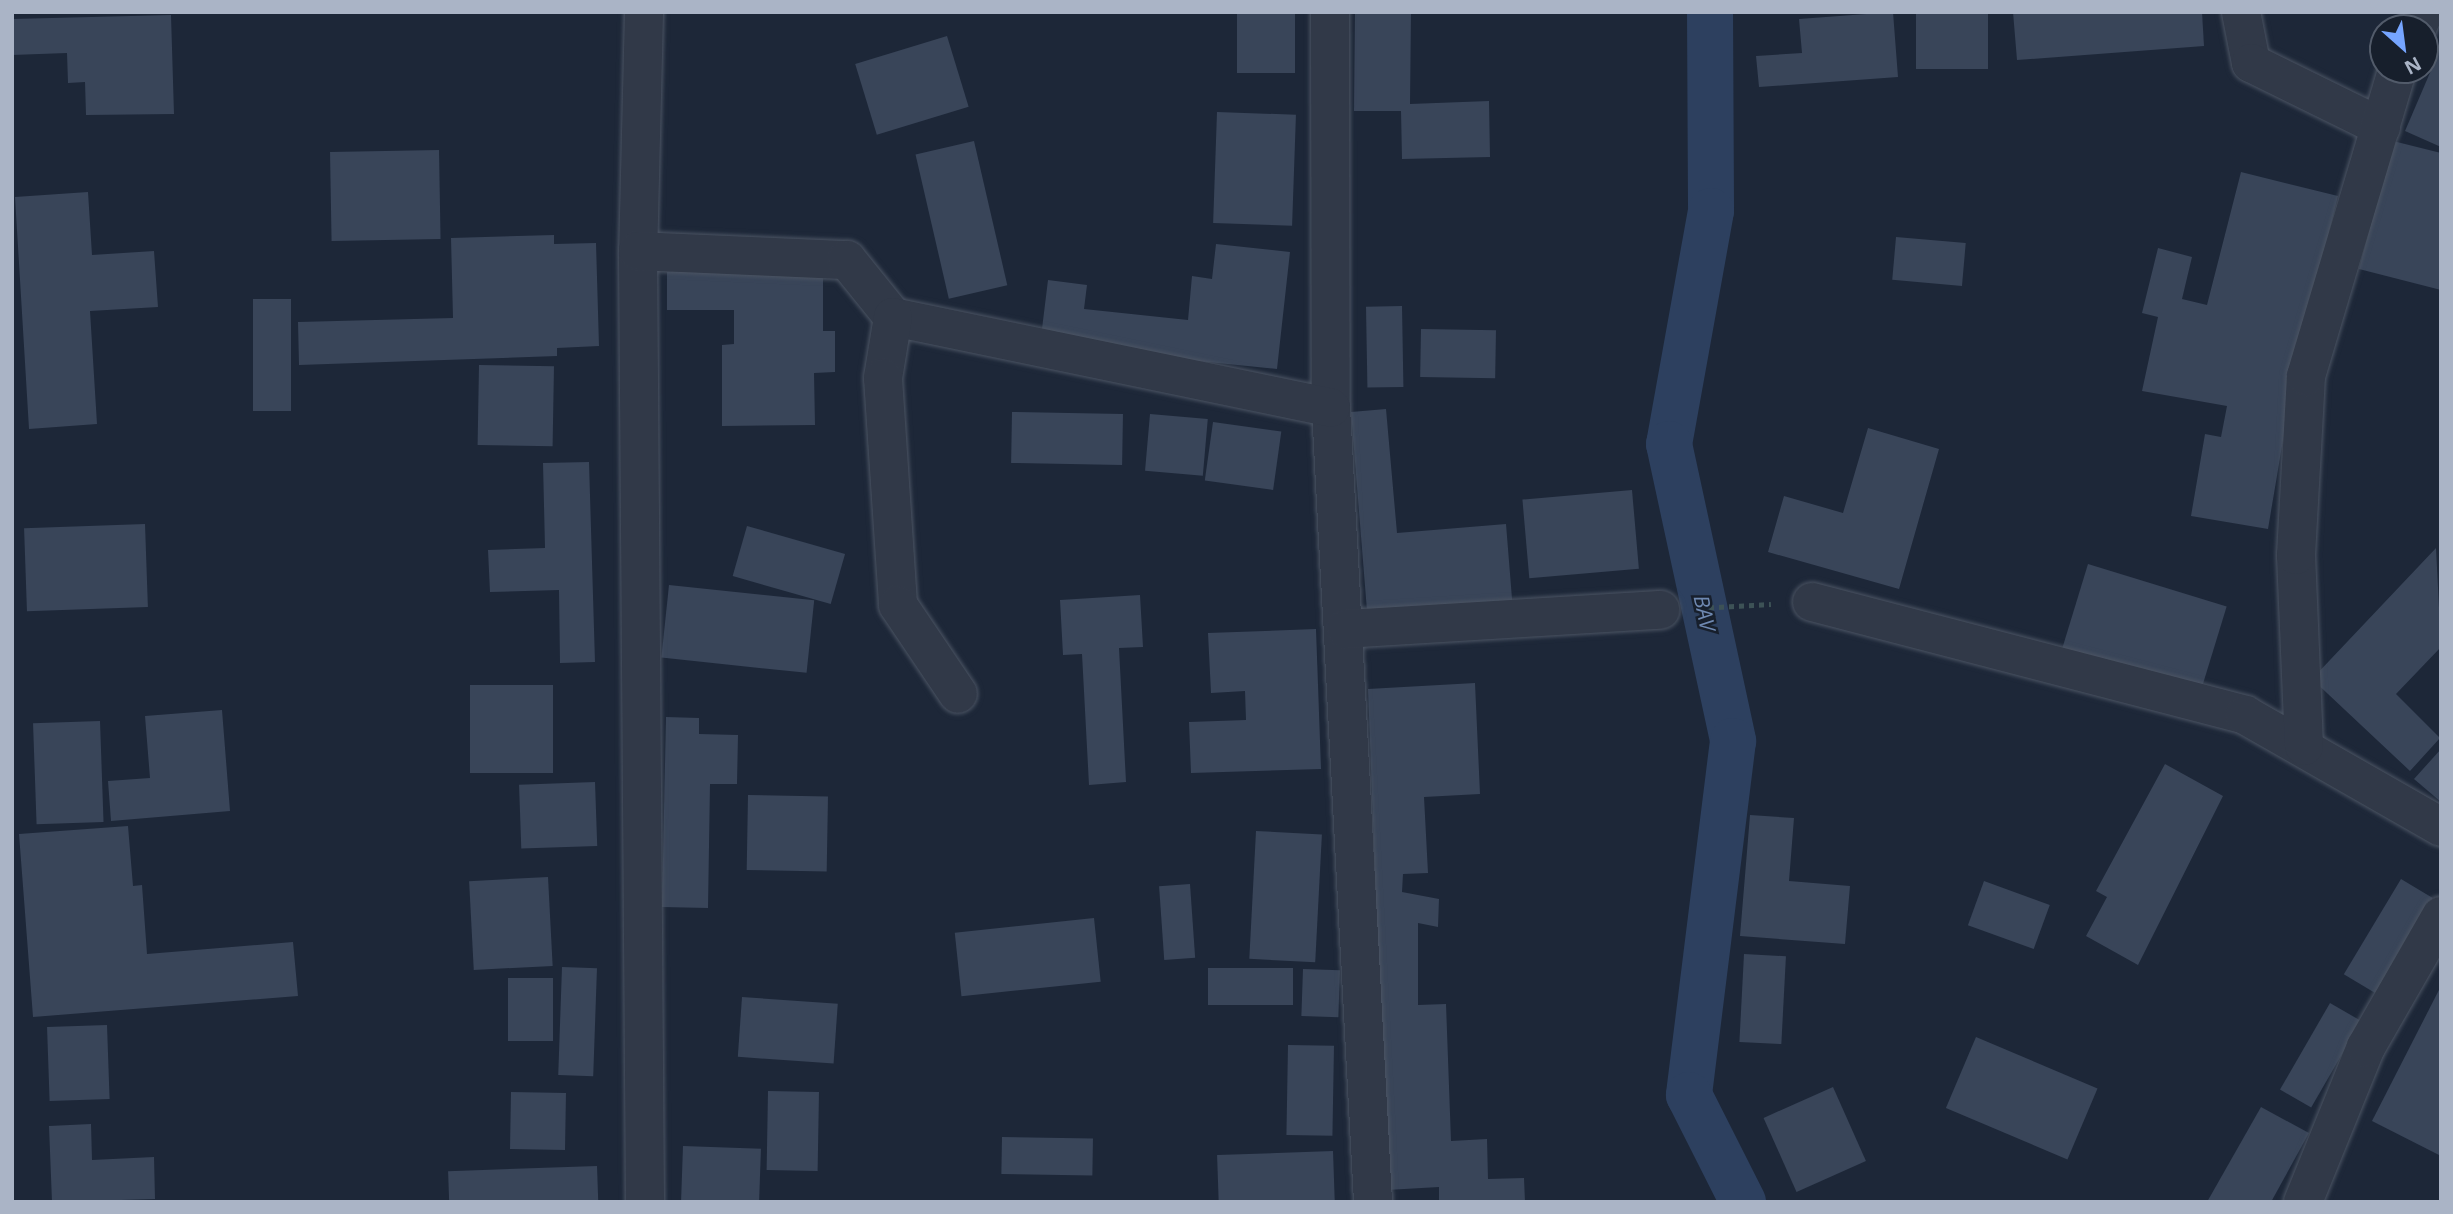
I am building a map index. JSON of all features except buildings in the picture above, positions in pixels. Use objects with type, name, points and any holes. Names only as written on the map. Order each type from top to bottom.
[{"type":"street","points":[[644,12],[638,251],[645,1202]]},
{"type":"street","points":[[1330,12],[1331,408],[1346,629],[1373,1202]]},
{"type":"street","points":[[2241,12],[2251,63],[2381,127]]},
{"type":"street","points":[[2304,746],[2296,555],[2306,376],[2393,84]]},
{"type":"street","points":[[638,251],[847,260],[893,317],[1331,408]]},
{"type":"street","points":[[893,317],[883,378],[898,606],[958,694]]},
{"type":"street","points":[[1812,602],[2245,715],[2304,746],[2441,827]]},
{"type":"street","points":[[1346,629],[1660,610]]},
{"type":"street","points":[[2303,1202],[2366,1047],[2441,916]]},
{"type":"path","points":[[1660,610],[1812,602]]},
{"type":"waterway","name":"BAV","points":[[1710,12],[1711,211],[1669,444],[1733,741],[1689,1095],[1743,1202]]}]
